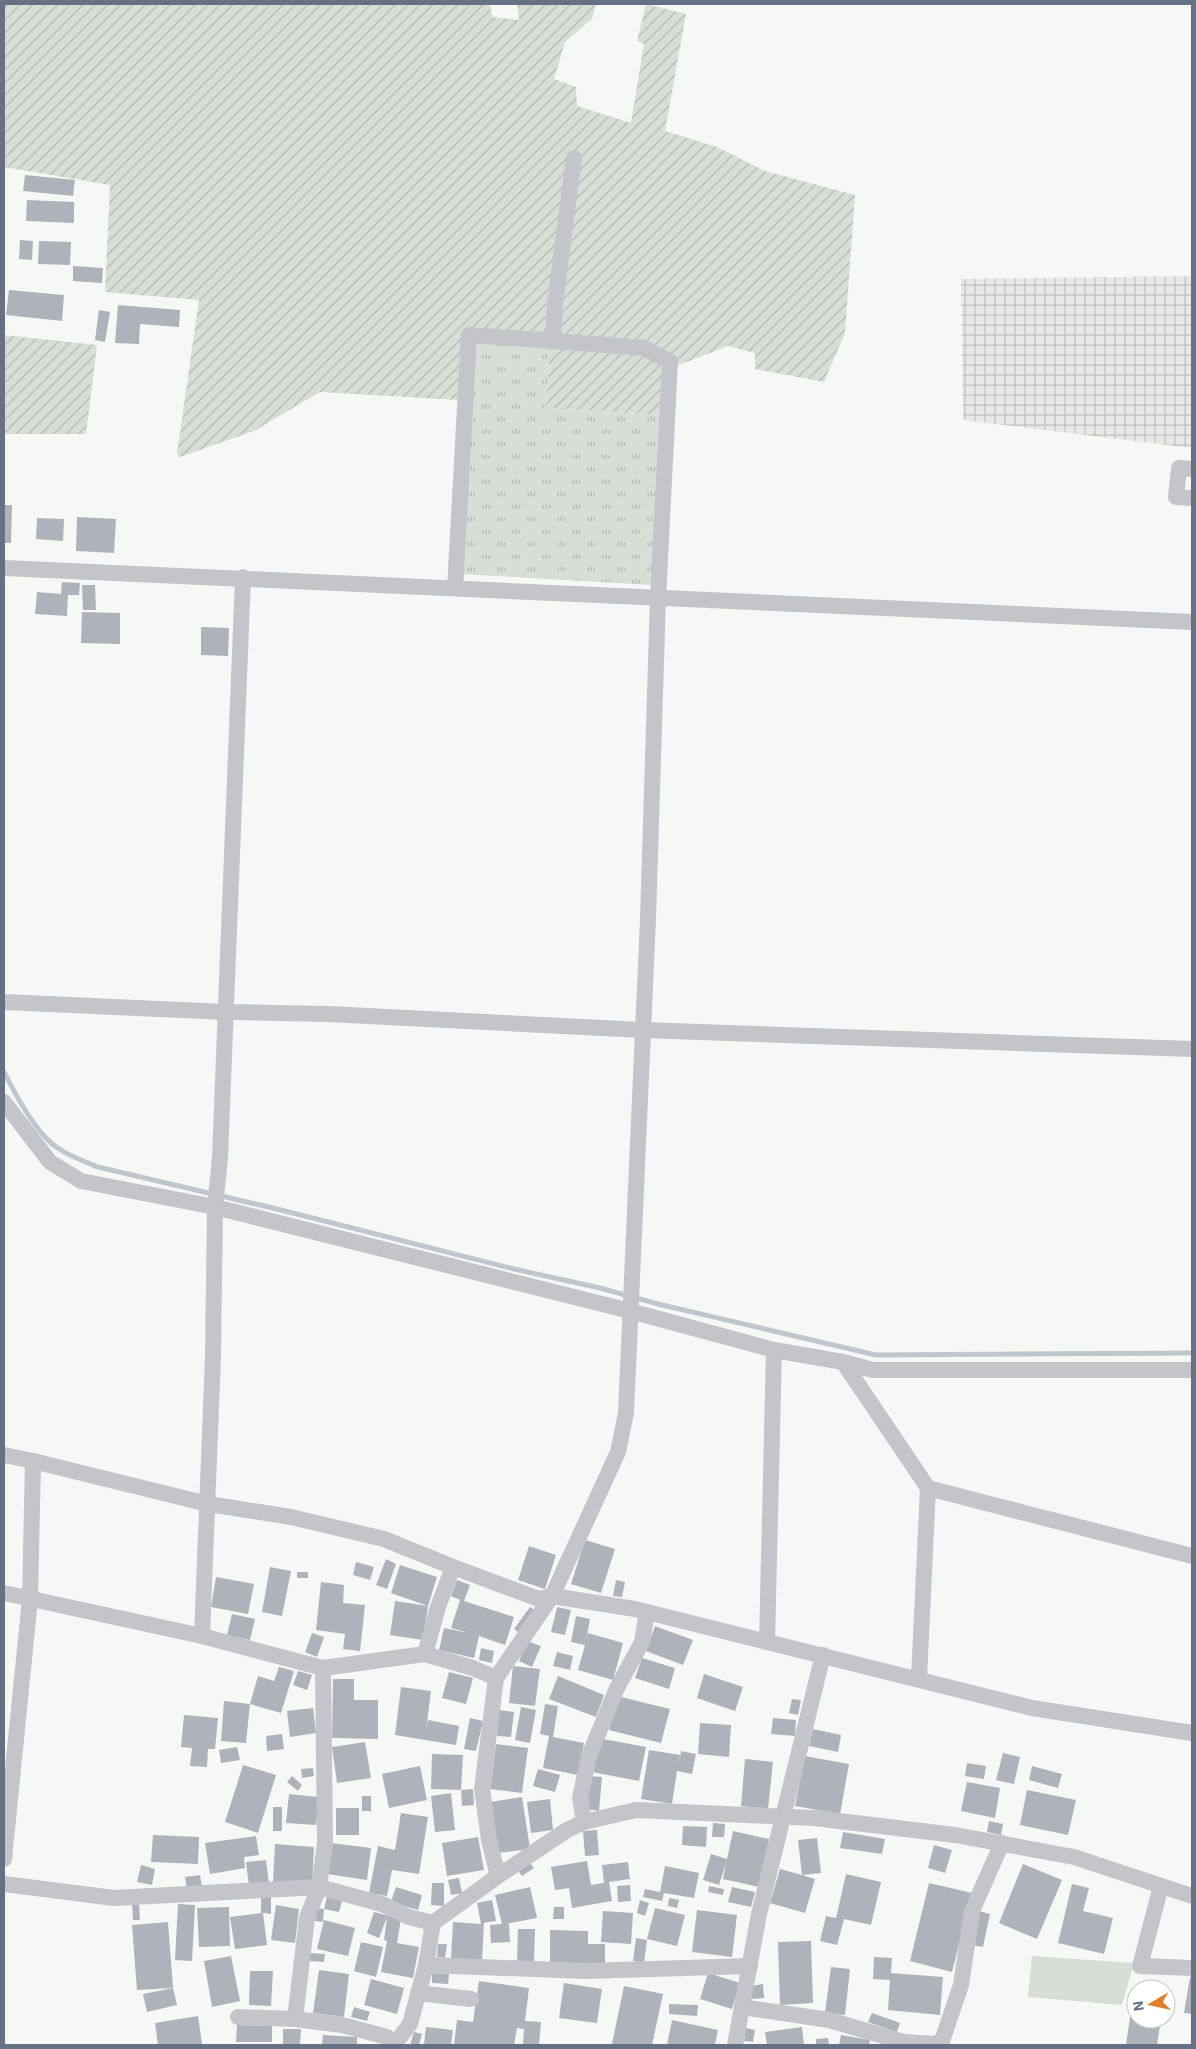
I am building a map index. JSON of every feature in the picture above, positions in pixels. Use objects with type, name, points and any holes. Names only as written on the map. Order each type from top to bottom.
[{"type":"street","points":[[553,341],[555,303],[574,158]]},
{"type":"street","points":[[455,588],[469,335],[644,348],[670,362],[658,598],[626,1413],[618,1452],[552,1596],[496,1678],[482,1789],[489,1840],[498,1876]]},
{"type":"street","points":[[1192,469],[1179,468],[1176,496],[1192,498]]},
{"type":"street","points":[[4,568],[243,577],[1192,622]]},
{"type":"street","points":[[202,1636],[208,1504],[215,1208],[220,1157],[243,577]]},
{"type":"street","points":[[4,1002],[225,1012],[328,1014],[642,1030],[1192,1049]]},
{"type":"street","points":[[4,1102],[50,1162],[81,1180],[215,1208],[630,1311],[774,1350],[843,1362],[873,1370],[1192,1370]]},
{"type":"street","points":[[767,1642],[774,1350]]},
{"type":"street","points":[[843,1362],[928,1488],[919,1678]]},
{"type":"street","points":[[4,1455],[208,1504],[291,1517],[384,1539],[539,1599],[552,1596],[647,1612],[823,1654],[1032,1708],[1192,1733]]},
{"type":"street","points":[[4,1859],[30,1599],[33,1462]]},
{"type":"street","points":[[928,1488],[1192,1556]]},
{"type":"street","points":[[425,1654],[438,1607],[453,1567]]},
{"type":"street","points":[[4,1593],[202,1636],[322,1668],[425,1654],[473,1668],[496,1678]]},
{"type":"street","points":[[584,1822],[580,1798],[589,1756],[617,1688],[642,1642],[647,1612]]},
{"type":"street","points":[[735,2045],[759,1914],[823,1654]]},
{"type":"street","points":[[295,2019],[307,1918],[319,1887],[325,1843],[322,1668]]},
{"type":"street","points":[[238,2017],[295,2019],[342,2025],[387,2037],[393,2045],[410,2024],[426,1965],[433,1922],[498,1876],[584,1822],[636,1810],[869,1823],[1002,1843],[1074,1857],[1192,1896]]},
{"type":"street","points":[[742,2007],[830,2020],[904,2043],[934,2044],[942,2041],[961,1985],[972,1911],[1002,1843]]},
{"type":"street","points":[[4,1884],[114,1898],[319,1887],[382,1904],[410,1917],[433,1922]]},
{"type":"street","points":[[1161,1886],[1140,1966],[1192,1968]]},
{"type":"street","points":[[426,1965],[577,1971],[750,1966]]},
{"type":"street","points":[[418,1993],[471,1999]]},
{"type":"shaded area","points":[[1192,276],[1192,448],[963,420],[961,279]]},
{"type":"green space","points":[[4,4],[489,4],[493,17],[519,20],[517,4],[596,4],[592,19],[565,42],[554,79],[576,87],[577,106],[631,123],[644,44],[637,41],[646,4],[686,14],[665,131],[717,147],[765,171],[855,195],[845,333],[824,382],[755,369],[755,353],[728,346],[679,365],[648,344],[465,329],[458,400],[320,392],[254,431],[180,457],[177,454],[199,300],[105,292],[110,185],[4,167]]},
{"type":"green space","points":[[4,335],[97,345],[86,434],[4,434]]},
{"type":"green space","points":[[475,341],[550,345],[546,408],[662,415],[652,585],[461,574]]},
{"type":"green space","points":[[550,345],[641,353],[665,365],[662,415],[546,408]]},
{"type":"green space","points":[[1032,1956],[1134,1963],[1129,1979],[1126,1979],[1126,1991],[1122,2005],[1028,1997]]},
{"type":"building","points":[[25,175],[75,180],[73,196],[23,191]]},
{"type":"building","points":[[27,200],[74,202],[74,223],[26,221]]},
{"type":"building","points":[[20,240],[33,241],[32,260],[19,259]]},
{"type":"building","points":[[39,241],[71,242],[70,265],[38,264]]},
{"type":"building","points":[[73,266],[103,268],[102,283],[73,281]]},
{"type":"building","points":[[9,290],[64,295],[62,321],[6,315]]},
{"type":"building","points":[[118,305],[180,310],[179,327],[140,324],[139,344],[115,343]]},
{"type":"building","points":[[99,310],[110,312],[105,342],[95,340]]},
{"type":"building","points":[[4,505],[12,505],[11,543],[4,543]]},
{"type":"building","points":[[77,517],[116,519],[114,553],[76,551]]},
{"type":"building","points":[[37,518],[64,519],[63,541],[36,539]]},
{"type":"building","points":[[62,582],[80,583],[79,595],[68,595],[67,616],[35,614],[37,592],[61,594]]},
{"type":"building","points":[[82,585],[95,585],[96,610],[83,610]]},
{"type":"building","points":[[82,612],[120,613],[120,644],[81,643]]},
{"type":"building","points":[[201,627],[229,628],[228,656],[201,655]]},
{"type":"building","points":[[585,1540],[615,1549],[601,1593],[571,1584]]},
{"type":"building","points":[[529,1546],[556,1555],[545,1589],[518,1580]]},
{"type":"building","points":[[386,1559],[396,1564],[387,1589],[376,1585]]},
{"type":"building","points":[[356,1562],[374,1567],[370,1580],[353,1575]]},
{"type":"building","points":[[400,1565],[437,1577],[428,1606],[391,1593]]},
{"type":"building","points":[[270,1567],[291,1571],[282,1616],[262,1612]]},
{"type":"building","points":[[297,1572],[308,1572],[308,1578],[297,1578]]},
{"type":"building","points":[[216,1577],[254,1584],[248,1614],[211,1607]]},
{"type":"building","points":[[457,1580],[470,1585],[464,1601],[514,1617],[505,1645],[479,1636],[474,1658],[439,1650],[444,1628],[469,1633],[451,1628],[460,1600],[451,1596]]},
{"type":"building","points":[[616,1580],[625,1582],[622,1597],[613,1596]]},
{"type":"building","points":[[321,1582],[344,1585],[343,1603],[365,1605],[360,1651],[343,1649],[345,1634],[316,1630]]},
{"type":"building","points":[[395,1601],[428,1606],[423,1640],[390,1635]]},
{"type":"building","points":[[530,1607],[534,1610],[518,1632],[514,1629]]},
{"type":"building","points":[[557,1607],[571,1610],[565,1635],[551,1632]]},
{"type":"building","points":[[232,1614],[255,1619],[250,1640],[227,1635]]},
{"type":"building","points":[[576,1616],[590,1619],[586,1641],[588,1633],[623,1643],[613,1680],[578,1670],[585,1645],[571,1642]]},
{"type":"building","points":[[655,1626],[693,1640],[683,1665],[646,1651]]},
{"type":"building","points":[[312,1633],[324,1637],[317,1657],[305,1652]]},
{"type":"building","points":[[527,1641],[541,1646],[532,1667],[519,1661]]},
{"type":"building","points":[[481,1648],[494,1651],[492,1663],[479,1660]]},
{"type":"building","points":[[557,1652],[573,1656],[570,1670],[553,1666]]},
{"type":"building","points":[[642,1658],[675,1668],[669,1689],[635,1678]]},
{"type":"building","points":[[513,1666],[540,1669],[535,1706],[509,1703]]},
{"type":"building","points":[[279,1667],[294,1671],[281,1713],[250,1704],[258,1676],[274,1681]]},
{"type":"building","points":[[298,1671],[312,1675],[307,1690],[293,1685]]},
{"type":"building","points":[[449,1672],[473,1678],[466,1704],[442,1698]]},
{"type":"building","points":[[704,1674],[743,1687],[735,1711],[697,1698]]},
{"type":"building","points":[[558,1676],[604,1695],[596,1717],[549,1699]]},
{"type":"building","points":[[333,1679],[354,1679],[354,1700],[378,1700],[378,1739],[332,1738]]},
{"type":"building","points":[[401,1687],[431,1691],[426,1730],[428,1720],[459,1726],[456,1745],[395,1735]]},
{"type":"building","points":[[617,1696],[670,1709],[661,1743],[609,1730]]},
{"type":"building","points":[[792,1699],[801,1700],[798,1715],[789,1713]]},
{"type":"building","points":[[224,1701],[250,1704],[246,1743],[221,1741]]},
{"type":"building","points":[[545,1704],[558,1706],[553,1737],[584,1743],[578,1775],[543,1768],[549,1736],[540,1734]]},
{"type":"building","points":[[521,1707],[536,1710],[530,1743],[515,1740]]},
{"type":"building","points":[[313,1708],[316,1733],[290,1737],[287,1711]]},
{"type":"building","points":[[499,1710],[514,1712],[511,1737],[497,1736]]},
{"type":"building","points":[[184,1715],[218,1718],[215,1749],[208,1749],[207,1767],[190,1766],[192,1748],[181,1747]]},
{"type":"building","points":[[470,1718],[483,1721],[476,1751],[464,1749]]},
{"type":"building","points":[[773,1718],[796,1720],[795,1736],[771,1734]]},
{"type":"building","points":[[700,1723],[731,1725],[729,1757],[698,1754]]},
{"type":"building","points":[[813,1729],[841,1735],[838,1752],[809,1746]]},
{"type":"building","points":[[282,1734],[284,1749],[267,1751],[266,1736]]},
{"type":"building","points":[[598,1738],[646,1747],[639,1781],[592,1772]]},
{"type":"building","points":[[365,1742],[371,1778],[337,1783],[332,1747]]},
{"type":"building","points":[[496,1744],[528,1748],[522,1793],[490,1789]]},
{"type":"building","points":[[237,1747],[240,1760],[221,1763],[219,1750]]},
{"type":"building","points":[[649,1750],[680,1755],[679,1764],[681,1751],[696,1754],[692,1774],[677,1771],[672,1804],[641,1799]]},
{"type":"building","points":[[1003,1753],[1020,1757],[1014,1784],[996,1780]]},
{"type":"building","points":[[432,1754],[463,1755],[461,1790],[431,1789]]},
{"type":"building","points":[[805,1756],[849,1764],[840,1814],[795,1806]]},
{"type":"building","points":[[745,1759],[773,1762],[768,1809],[741,1806]]},
{"type":"building","points":[[967,1763],[986,1766],[984,1779],[965,1776]]},
{"type":"building","points":[[243,1765],[276,1775],[258,1833],[225,1822]]},
{"type":"building","points":[[420,1766],[427,1800],[389,1808],[382,1774]]},
{"type":"building","points":[[1032,1766],[1062,1774],[1058,1788],[1029,1780]]},
{"type":"building","points":[[313,1768],[314,1776],[302,1778],[301,1769]]},
{"type":"building","points":[[538,1769],[560,1775],[555,1792],[533,1786]]},
{"type":"building","points":[[292,1776],[302,1785],[298,1791],[287,1782]]},
{"type":"building","points":[[590,1776],[602,1777],[599,1811],[587,1809]]},
{"type":"building","points":[[967,1782],[1000,1788],[995,1818],[961,1811]]},
{"type":"building","points":[[473,1789],[474,1805],[462,1806],[461,1790]]},
{"type":"building","points":[[1027,1790],[1076,1800],[1068,1835],[1020,1825]]},
{"type":"building","points":[[451,1793],[455,1830],[435,1832],[431,1796]]},
{"type":"building","points":[[289,1794],[319,1797],[316,1825],[286,1823]]},
{"type":"building","points":[[362,1796],[371,1796],[371,1811],[362,1811]]},
{"type":"building","points":[[522,1797],[530,1849],[498,1853],[490,1802]]},
{"type":"building","points":[[550,1799],[553,1830],[531,1833],[527,1802]]},
{"type":"building","points":[[273,1807],[282,1807],[282,1831],[273,1831]]},
{"type":"building","points":[[336,1808],[359,1808],[359,1835],[336,1835]]},
{"type":"building","points":[[401,1813],[428,1817],[419,1874],[392,1870],[387,1896],[369,1893],[378,1846],[395,1850]]},
{"type":"building","points":[[989,1821],[1003,1824],[1001,1835],[987,1832]]},
{"type":"building","points":[[713,1823],[725,1824],[724,1837],[712,1837]]},
{"type":"building","points":[[683,1826],[707,1827],[706,1847],[682,1845]]},
{"type":"building","points":[[597,1830],[599,1855],[585,1856],[583,1831]]},
{"type":"building","points":[[733,1831],[769,1839],[759,1887],[723,1879],[726,1863],[719,1885],[703,1880],[711,1854],[727,1859]]},
{"type":"building","points":[[843,1832],[885,1839],[882,1854],[840,1848]]},
{"type":"building","points":[[153,1835],[199,1837],[198,1864],[151,1862]]},
{"type":"building","points":[[256,1836],[259,1855],[244,1857],[245,1868],[210,1874],[205,1843]]},
{"type":"building","points":[[478,1837],[484,1870],[447,1876],[442,1843]]},
{"type":"building","points":[[817,1838],[821,1873],[802,1875],[798,1840]]},
{"type":"building","points":[[331,1843],[371,1848],[367,1880],[327,1874]]},
{"type":"building","points":[[275,1844],[314,1847],[312,1885],[273,1882]]},
{"type":"building","points":[[934,1845],[952,1850],[945,1873],[928,1868]]},
{"type":"building","points":[[266,1860],[269,1884],[249,1886],[246,1862]]},
{"type":"building","points":[[587,1861],[591,1885],[604,1883],[602,1865],[628,1862],[630,1879],[609,1882],[612,1901],[572,1908],[569,1888],[555,1890],[551,1867]]},
{"type":"building","points":[[530,1863],[534,1868],[522,1876],[518,1871]]},
{"type":"building","points":[[1023,1864],[1062,1880],[1037,1939],[999,1923]]},
{"type":"building","points":[[141,1865],[155,1869],[152,1885],[137,1882]]},
{"type":"building","points":[[665,1866],[699,1873],[694,1898],[664,1893],[662,1901],[643,1897],[645,1889],[660,1892]]},
{"type":"building","points":[[780,1869],[815,1879],[805,1913],[770,1903]]},
{"type":"building","points":[[846,1874],[881,1882],[871,1925],[844,1919],[837,1945],[820,1941],[826,1916],[836,1918]]},
{"type":"building","points":[[200,1875],[202,1888],[187,1890],[185,1877]]},
{"type":"building","points":[[459,1878],[462,1893],[451,1895],[448,1880]]},
{"type":"building","points":[[432,1883],[444,1883],[444,1906],[431,1905]]},
{"type":"building","points":[[929,1883],[972,1893],[952,1972],[910,1961]]},
{"type":"building","points":[[1072,1884],[1089,1888],[1083,1911],[1113,1918],[1104,1954],[1058,1943]]},
{"type":"building","points":[[630,1885],[631,1901],[618,1902],[617,1886]]},
{"type":"building","points":[[709,1886],[724,1889],[723,1895],[708,1892]]},
{"type":"building","points":[[396,1887],[422,1895],[418,1910],[391,1902]]},
{"type":"building","points":[[530,1887],[537,1918],[506,1924],[509,1924],[510,1942],[491,1943],[490,1925],[502,1924],[495,1895]]},
{"type":"building","points":[[732,1887],[755,1892],[751,1907],[728,1902]]},
{"type":"building","points":[[328,1893],[343,1897],[339,1912],[324,1909]]},
{"type":"building","points":[[261,1897],[271,1897],[271,1914],[263,1913],[267,1945],[235,1949],[230,1917],[261,1913]]},
{"type":"building","points":[[669,1898],[679,1900],[677,1908],[668,1906]]},
{"type":"building","points":[[492,1900],[496,1921],[484,1923],[482,1961],[451,1959],[453,1922],[481,1924],[477,1903]]},
{"type":"building","points":[[640,1900],[649,1903],[645,1916],[637,1913]]},
{"type":"building","points":[[132,1903],[139,1903],[140,1920],[133,1920]]},
{"type":"building","points":[[178,1904],[195,1905],[192,1961],[175,1960]]},
{"type":"building","points":[[276,1905],[299,1909],[295,1943],[271,1940]]},
{"type":"building","points":[[229,1907],[230,1946],[199,1947],[197,1908]]},
{"type":"building","points":[[554,1907],[564,1907],[564,1919],[553,1919]]},
{"type":"building","points":[[317,1908],[324,1909],[323,1922],[315,1921]]},
{"type":"building","points":[[655,1908],[685,1915],[677,1946],[647,1939]]},
{"type":"building","points":[[697,1910],[737,1915],[732,1957],[692,1952]]},
{"type":"building","points":[[603,1911],[633,1913],[631,1944],[601,1942]]},
{"type":"building","points":[[979,1911],[990,1914],[983,1947],[972,1945]]},
{"type":"building","points":[[374,1912],[401,1919],[397,1943],[419,1947],[413,1978],[381,1972],[387,1941],[384,1940],[387,1917],[379,1938],[367,1933]]},
{"type":"building","points":[[324,1920],[355,1928],[348,1956],[317,1949]]},
{"type":"building","points":[[168,1922],[173,1988],[137,1990],[132,1925]]},
{"type":"building","points":[[518,1929],[535,1929],[534,1963],[517,1963]]},
{"type":"building","points":[[550,1930],[588,1931],[588,1944],[605,1944],[605,1963],[550,1963]]},
{"type":"building","points":[[636,1938],[647,1940],[644,1963],[633,1961]]},
{"type":"building","points":[[811,1941],[813,2003],[780,2005],[778,1942]]},
{"type":"building","points":[[361,1942],[383,1947],[376,1977],[354,1971]]},
{"type":"building","points":[[438,1944],[447,1944],[445,1958],[437,1957]]},
{"type":"building","points":[[310,1953],[325,1954],[324,1962],[309,1961]]},
{"type":"building","points":[[231,1956],[240,2001],[212,2007],[204,1961]]},
{"type":"building","points":[[874,1957],[892,1958],[891,1973],[943,1977],[940,2015],[888,2010],[890,1980],[873,1979]]},
{"type":"building","points":[[831,1967],[850,1969],[845,2015],[825,2013]]},
{"type":"building","points":[[319,1970],[349,1974],[344,2017],[313,2013]]},
{"type":"building","points":[[250,1971],[273,1971],[271,2006],[249,2005]]},
{"type":"building","points":[[432,1973],[449,1974],[448,1984],[432,1983]]},
{"type":"building","points":[[708,1973],[740,1983],[732,2009],[700,1999]]},
{"type":"building","points":[[1190,1977],[1192,1978],[1192,2014],[1184,2013]]},
{"type":"building","points":[[371,1979],[404,1988],[397,2014],[364,2005]]},
{"type":"building","points":[[479,1981],[529,1988],[525,2021],[541,2022],[539,2045],[523,2045],[524,2029],[517,2028],[514,2045],[454,2045],[457,2020],[473,2022]]},
{"type":"building","points":[[564,1983],[602,1989],[597,2023],[559,2018]]},
{"type":"building","points":[[763,1984],[764,1998],[752,1999],[751,1986]]},
{"type":"building","points":[[624,1986],[663,1994],[652,2045],[612,2044]]},
{"type":"building","points":[[173,1988],[177,2005],[147,2012],[143,1994]]},
{"type":"building","points":[[669,2004],[698,2005],[697,2016],[669,2014]]},
{"type":"building","points":[[354,2007],[370,2012],[367,2021],[351,2017]]},
{"type":"building","points":[[872,2013],[900,2023],[897,2032],[868,2022]]},
{"type":"building","points":[[198,2016],[202,2044],[158,2045],[155,2023]]},
{"type":"building","points":[[672,2020],[718,2030],[715,2045],[667,2045]]},
{"type":"building","points":[[237,2025],[272,2026],[272,2042],[236,2042]]},
{"type":"building","points":[[426,2027],[453,2030],[451,2045],[424,2045]]},
{"type":"building","points":[[802,2027],[804,2045],[767,2045],[765,2032]]},
{"type":"building","points":[[746,2028],[755,2030],[753,2042],[744,2041]]},
{"type":"building","points":[[283,2029],[301,2029],[300,2045],[283,2045]]},
{"type":"building","points":[[1128,2029],[1159,2029],[1157,2045],[1126,2045]]},
{"type":"building","points":[[414,2032],[422,2034],[419,2045],[410,2045]]},
{"type":"building","points":[[323,2035],[357,2037],[357,2045],[322,2045]]},
{"type":"building","points":[[841,2035],[870,2040],[869,2045],[839,2045]]},
{"type":"building","points":[[828,2038],[829,2045],[816,2045],[816,2039]]},
{"type":"waterway","points":[[4,1072],[27,1114],[45,1137],[63,1151],[98,1167],[277,1209],[514,1269],[600,1288],[658,1304],[876,1355],[1192,1353]]}]
